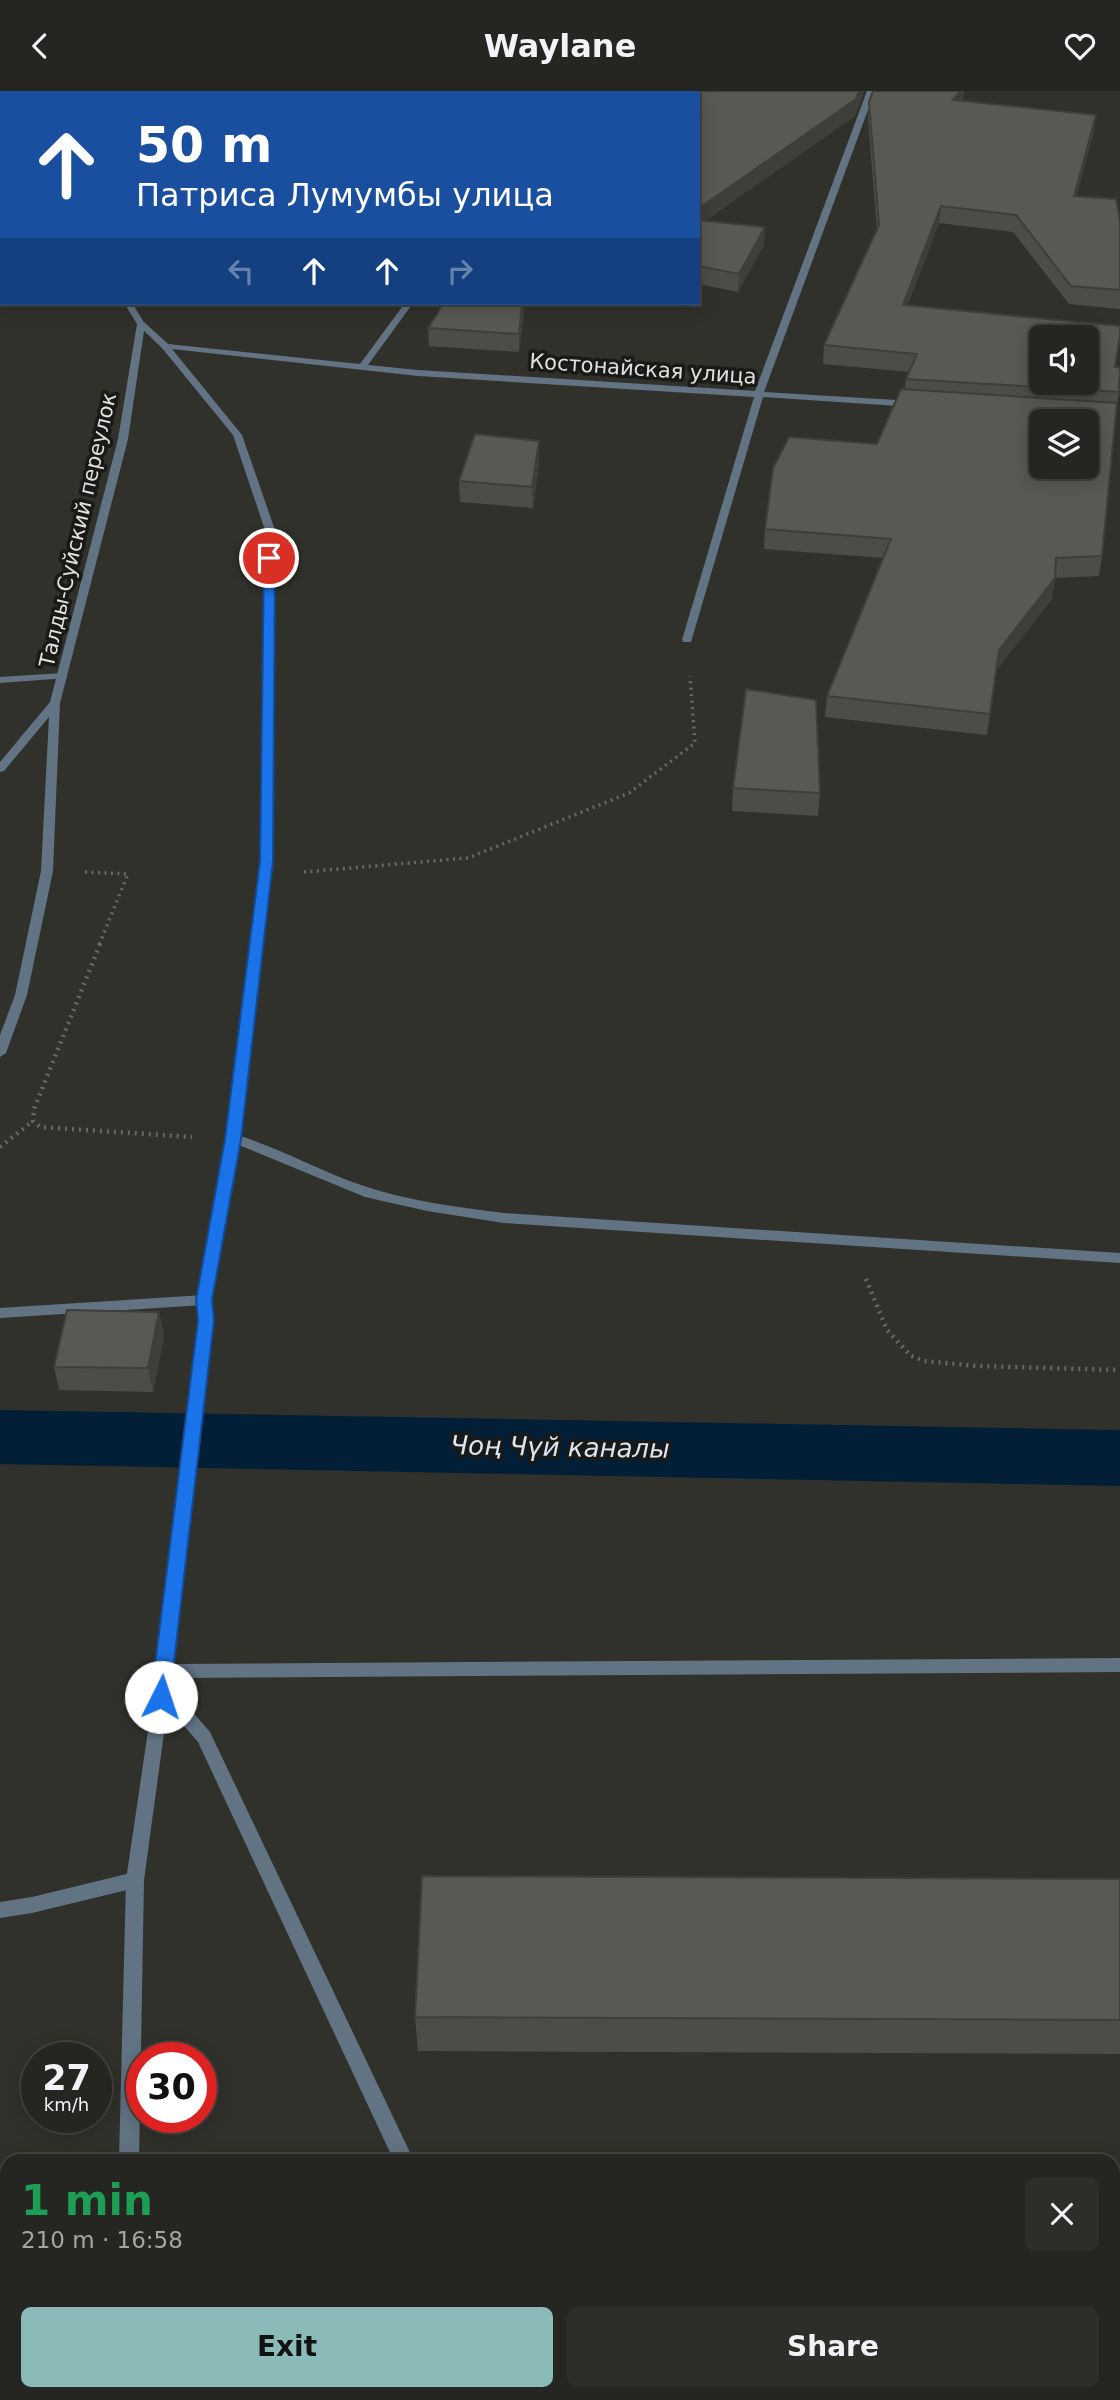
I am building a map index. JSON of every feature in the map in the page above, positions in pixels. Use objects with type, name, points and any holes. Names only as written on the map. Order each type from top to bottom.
[{"type":"street","points":[[687,640],[759,394],[871,91]]},
{"type":"street","points":[[129,305],[141,324],[165,346],[237,435],[270,530],[266,861],[233,1139],[204,1300],[206,1320],[161,1697],[135,1880],[129,2154]]},
{"type":"street","points":[[362,367],[408,305]]},
{"type":"street","name":"Талды-Суйский переулок","points":[[0,1053],[21,995],[47,871],[55,703],[123,439],[141,324]]},
{"type":"street","name":"Костонайская улица","points":[[165,346],[362,367],[926,405]]},
{"type":"street","points":[[0,680],[63,676]]},
{"type":"street","name":"Талды-Суйский переулок","points":[[0,769],[55,703]]},
{"type":"street","points":[[233,1139],[258,1146],[354,1188],[432,1208],[504,1219],[1120,1258]]},
{"type":"street","points":[[0,1313],[204,1300]]},
{"type":"street","points":[[163,1671],[1120,1665]]},
{"type":"street","points":[[161,1697],[184,1714],[204,1737],[401,2154]]},
{"type":"street","points":[[0,1910],[135,1880]]},
{"type":"path","points":[[266,861],[306,872],[468,858],[629,793],[695,743],[687,640]]},
{"type":"path","points":[[0,1147],[33,1121],[34,1109],[128,874],[47,871]]},
{"type":"path","points":[[33,1121],[40,1127],[233,1139]]},
{"type":"path","points":[[854,1241],[884,1329],[914,1358],[958,1366],[1120,1370]]},
{"type":"building","points":[[700,91],[859,91],[856,99],[700,208]]},
{"type":"building","points":[[873,91],[960,91],[953,100],[1096,115],[1074,196],[1116,199],[1120,221],[1120,290],[1071,286],[1016,215],[941,206],[903,305],[1120,326],[1115,367],[1120,368],[1119,392],[1099,391],[1099,325],[1029,325],[1029,387],[906,379],[917,354],[824,345],[879,225],[869,102]]},
{"type":"building","points":[[700,220],[765,227],[739,274],[700,266]]},
{"type":"building","points":[[443,305],[522,305],[519,334],[428,328]]},
{"type":"building","points":[[901,389],[1117,403],[1102,556],[1056,558],[1055,578],[999,650],[990,714],[827,696],[891,539],[765,529],[773,468],[789,437],[877,444]]},
{"type":"building","points":[[475,434],[539,441],[532,487],[459,481]]},
{"type":"building","points":[[746,689],[816,700],[820,793],[733,788]]},
{"type":"building","points":[[67,1310],[159,1312],[148,1368],[54,1367]]},
{"type":"building","points":[[422,1876],[1120,1879],[1120,2020],[415,2017]]},
{"type":"waterway","name":"Чоң Чүй каналы","points":[[0,1437],[1120,1458]]},
{"type":"route","points":[[161,1697],[206,1320],[204,1300],[233,1139],[266,861],[269,558]]}]
